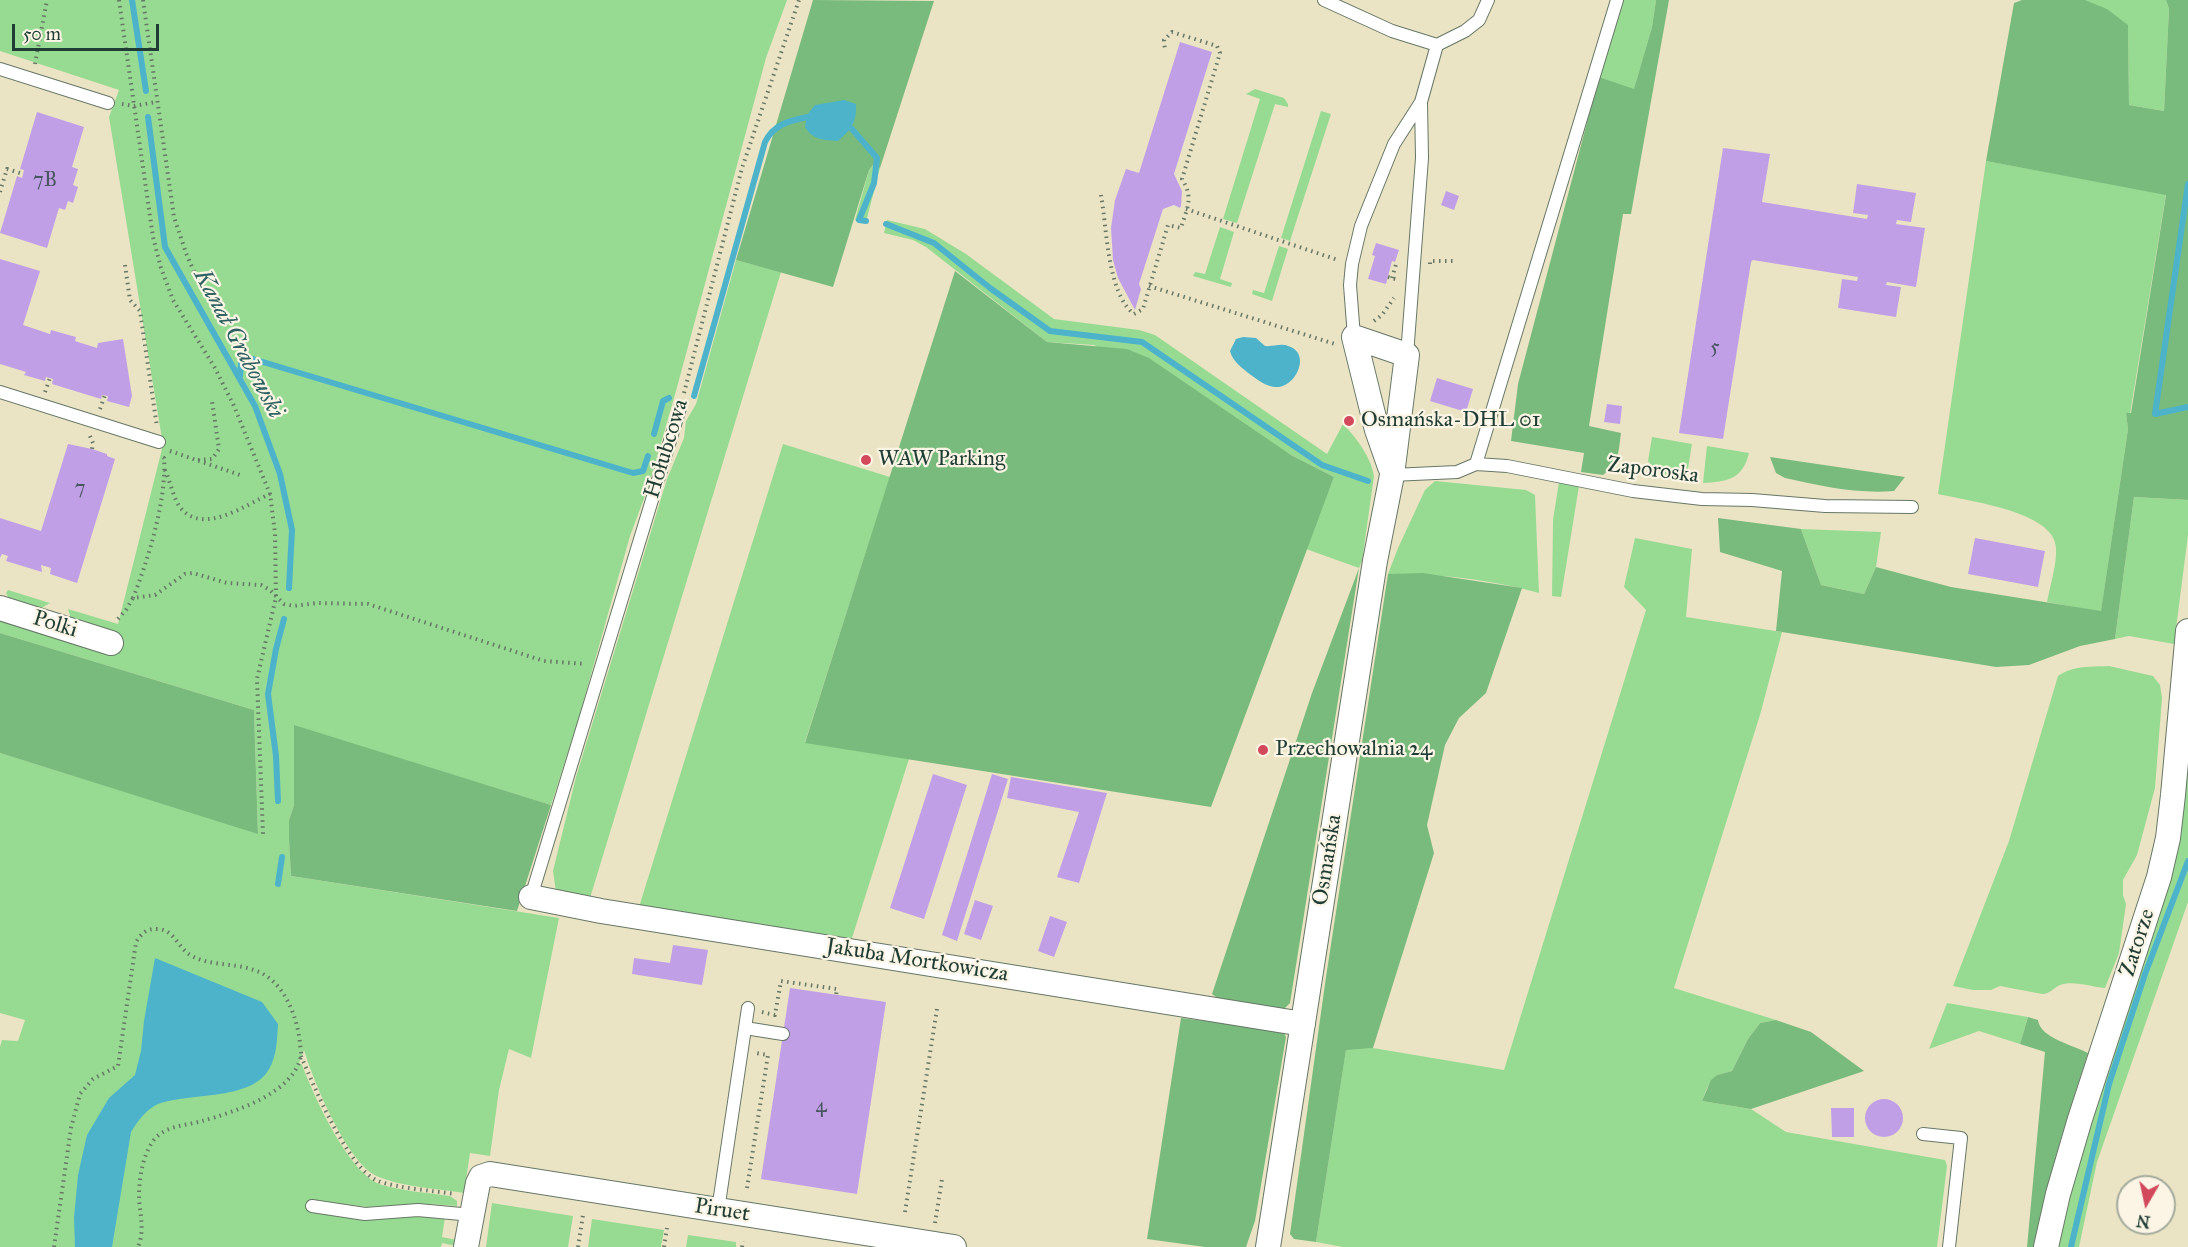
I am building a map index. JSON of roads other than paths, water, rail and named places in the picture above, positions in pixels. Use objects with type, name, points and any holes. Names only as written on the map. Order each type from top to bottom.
[{"type":"street","points":[[1354,337],[1407,355]]},
{"type":"street","points":[[1354,337],[1377,430],[1392,475]]},
{"type":"street","name":"Osmańska","points":[[1268,1247],[1375,561],[1392,475],[1407,355]]},
{"type":"street","name":"Polki","points":[[0,608],[111,643]]},
{"type":"street","name":"Zatorze","points":[[2046,1247],[2058,1194],[2080,1119],[2159,877],[2168,838],[2188,631]]},
{"type":"street","name":"Jakuba Mortkowicza","points":[[531,897],[612,913],[1303,1024]]},
{"type":"street","name":"Piruet","points":[[473,1206],[481,1177],[490,1174],[951,1247]]},
{"type":"street","points":[[466,1247],[473,1206]]},
{"type":"lane","points":[[1324,0],[1392,31],[1437,45],[1465,32],[1479,20],[1488,0]]},
{"type":"lane","points":[[1476,465],[1617,0]]},
{"type":"lane","points":[[1407,355],[1422,158],[1421,102],[1437,45]]},
{"type":"lane","points":[[0,69],[108,102]]},
{"type":"lane","points":[[1354,337],[1350,285],[1352,264],[1361,226],[1394,144],[1421,102]]},
{"type":"lane","points":[[0,392],[159,445]]},
{"type":"lane","name":"Hołubcowa","points":[[531,897],[680,408]]},
{"type":"lane","name":"Zaporoska","points":[[1392,475],[1457,472],[1476,465],[1507,466],[1633,491],[1702,499],[1752,500],[1825,506],[1912,507]]},
{"type":"lane","points":[[718,1210],[748,1008]]},
{"type":"lane","points":[[745,1028],[783,1034]]},
{"type":"lane","points":[[1923,1134],[1961,1138],[1949,1247]]},
{"type":"lane","points":[[312,1206],[365,1214],[473,1206]]},
{"type":"water","points":[[844,100],[856,104],[854,121],[850,129],[838,141],[811,135],[805,127],[807,115],[815,105]]},
{"type":"water","points":[[1256,338],[1265,346],[1285,345],[1295,350],[1300,362],[1290,382],[1276,387],[1266,385],[1241,367],[1230,351],[1236,339]]},
{"type":"water","points":[[155,958],[262,1002],[278,1024],[274,1059],[260,1079],[248,1087],[168,1101],[152,1107],[131,1132],[112,1247],[75,1247],[74,1218],[78,1175],[87,1135],[109,1098],[135,1075],[141,1051]]},
{"type":"waterway","name":"Kanał Grabowski","points":[[132,0],[146,91]]},
{"type":"waterway","name":"Kanał Grabowski","points":[[148,117],[165,247],[255,406],[280,474],[292,530],[289,588]]},
{"type":"waterway","points":[[694,396],[765,142],[777,127],[807,117]]},
{"type":"waterway","points":[[852,129],[877,158],[874,183],[859,220],[866,221]]},
{"type":"waterway","points":[[2188,184],[2155,414],[2188,407]]},
{"type":"waterway","points":[[886,224],[934,243],[990,288],[1050,331],[1142,342],[1322,465],[1368,481]]},
{"type":"waterway","points":[[240,376],[241,362],[247,358],[253,359],[633,473],[643,471],[648,456]]},
{"type":"waterway","points":[[654,434],[663,401],[669,398]]},
{"type":"waterway","name":"Kanał Grabowski","points":[[278,801],[276,756],[268,694],[284,619]]},
{"type":"waterway","name":"Kanał Grabowski","points":[[278,884],[282,857]]},
{"type":"waterway","points":[[2071,1247],[2109,1084],[2145,974],[2188,861]]},
{"type":"place","name":"Osmańska-DHL 01","points":[[1349,421]]},
{"type":"place","name":"WAW Parking","points":[[866,460]]},
{"type":"place","name":"Przechowalnia 24","points":[[1263,750]]}]
